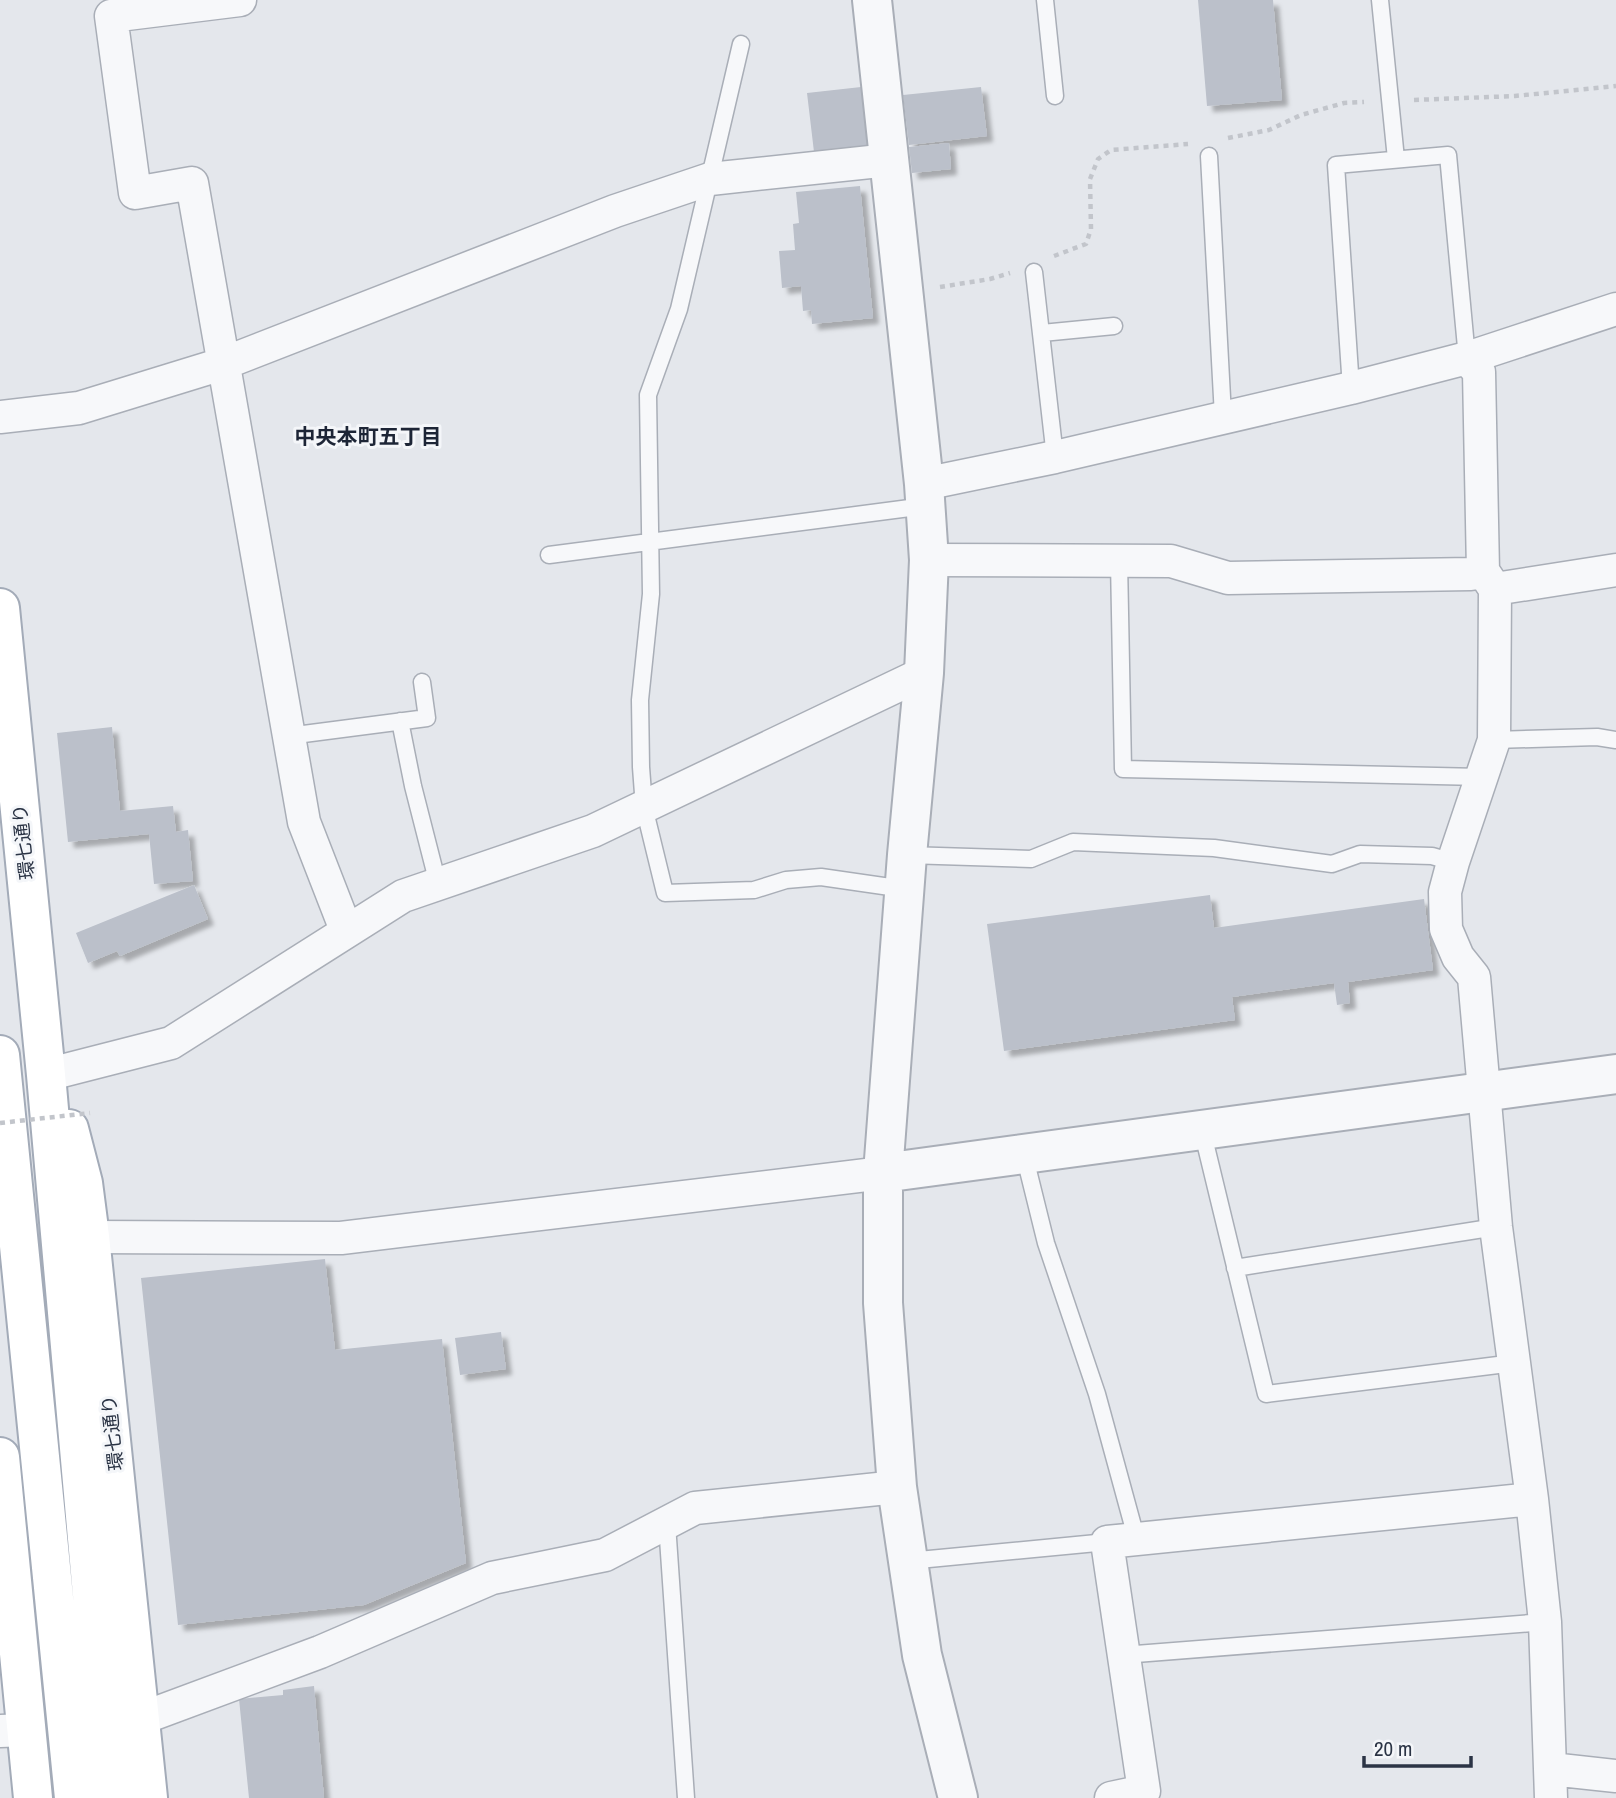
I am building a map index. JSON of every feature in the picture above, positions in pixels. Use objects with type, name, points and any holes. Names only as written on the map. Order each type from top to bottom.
[{"type":"main road","name":"環七通り","points":[[0,608],[46,1075],[67,1527],[74,1798]]},
{"type":"main road","name":"環七通り","points":[[46,1075],[71,1133],[83,1182],[148,1798]]},
{"type":"main road","name":"環七通り","points":[[1,1091],[110,1798]]},
{"type":"main road","points":[[0,1457],[13,1730],[33,1798]]},
{"type":"street","points":[[240,0],[111,16],[135,193],[191,183],[304,822],[346,930]]},
{"type":"street","points":[[872,0],[925,495],[929,560],[924,673],[883,1173],[883,1303],[897,1487],[922,1655],[958,1798]]},
{"type":"street","points":[[0,417],[79,408],[222,364],[615,211],[710,179],[889,160]]},
{"type":"street","points":[[925,495],[1055,457],[1467,358],[1616,309]]},
{"type":"street","points":[[1467,358],[1479,372],[1494,740],[1445,892],[1446,929],[1458,957],[1474,977],[1496,1227],[1532,1499],[1545,1622],[1551,1783],[1616,1776]]},
{"type":"street","points":[[929,560],[1171,561],[1228,578],[1471,574],[1489,580],[1616,570]]},
{"type":"street","points":[[46,1075],[171,1043],[403,896],[593,831],[924,673]]},
{"type":"street","points":[[90,1237],[341,1238],[883,1173],[1616,1074]]},
{"type":"street","points":[[140,1719],[320,1652],[492,1578],[605,1555],[695,1508],[897,1487]]},
{"type":"street","points":[[1111,1798],[1144,1791],[1124,1655],[1122,1539],[1532,1499]]},
{"type":"lane","points":[[1045,0],[1055,96]]},
{"type":"lane","points":[[1380,0],[1396,159]]},
{"type":"lane","points":[[741,44],[679,309],[648,395],[651,594],[640,700],[645,807],[665,893],[754,890],[786,880],[906,872],[1031,859],[1073,842],[1214,848],[1332,864],[1360,854],[1432,856],[1453,862]]},
{"type":"lane","points":[[1351,388],[1336,164],[1448,155],[1467,358]]},
{"type":"lane","points":[[1209,156],[1223,416]]},
{"type":"lane","points":[[1038,266],[1055,457]]},
{"type":"lane","points":[[1042,333],[1114,326]]},
{"type":"lane","points":[[549,555],[649,543],[925,495]]},
{"type":"lane","points":[[1119,561],[1123,769],[1481,777]]},
{"type":"lane","points":[[288,736],[427,718],[422,682]]},
{"type":"lane","points":[[400,721],[438,884]]},
{"type":"lane","points":[[1494,740],[1597,737],[1616,740]]},
{"type":"lane","points":[[1202,1130],[1266,1394],[1514,1363]]},
{"type":"lane","points":[[908,1561],[1122,1539],[1097,1394],[1046,1242],[1024,1154]]},
{"type":"lane","points":[[1235,1268],[1496,1227]]},
{"type":"lane","points":[[667,1524],[686,1798]]},
{"type":"lane","points":[[1124,1655],[1545,1622]]},
{"type":"path","points":[[1038,266],[1086,244],[1091,229],[1090,179],[1098,159],[1111,150],[1196,143]]},
{"type":"path","points":[[904,293],[990,279],[1011,272]]},
{"type":"path","points":[[1,1091],[90,1113]]},
{"type":"building","points":[[1198,0],[1273,0],[1282,100],[1207,106]]},
{"type":"building","points":[[861,87],[867,146],[814,152],[807,93]]},
{"type":"building","points":[[981,87],[987,136],[909,145],[903,95]]},
{"type":"building","points":[[949,143],[951,169],[912,173],[909,147]]},
{"type":"building","points":[[860,186],[873,318],[812,324],[811,310],[803,311],[801,286],[782,288],[779,251],[795,250],[793,224],[799,223],[796,192]]},
{"type":"building","points":[[112,727],[120,811],[173,806],[176,832],[188,830],[193,881],[154,884],[149,834],[68,842],[57,733]]},
{"type":"building","points":[[194,885],[208,919],[120,956],[117,951],[88,963],[76,933]]},
{"type":"building","points":[[1210,895],[1214,928],[1424,899],[1433,970],[1348,982],[1350,1003],[1337,1005],[1334,983],[1232,997],[1235,1020],[1004,1051],[987,924]]},
{"type":"building","points":[[325,1259],[335,1350],[442,1339],[466,1563],[364,1605],[178,1625],[141,1278]]},
{"type":"building","points":[[501,1332],[506,1369],[460,1375],[455,1338]]},
{"type":"building","points":[[314,1686],[324,1798],[249,1798],[239,1699],[283,1695],[283,1690]]},
{"type":"district","name":"中央本町五丁目","points":[[368,436]]}]
